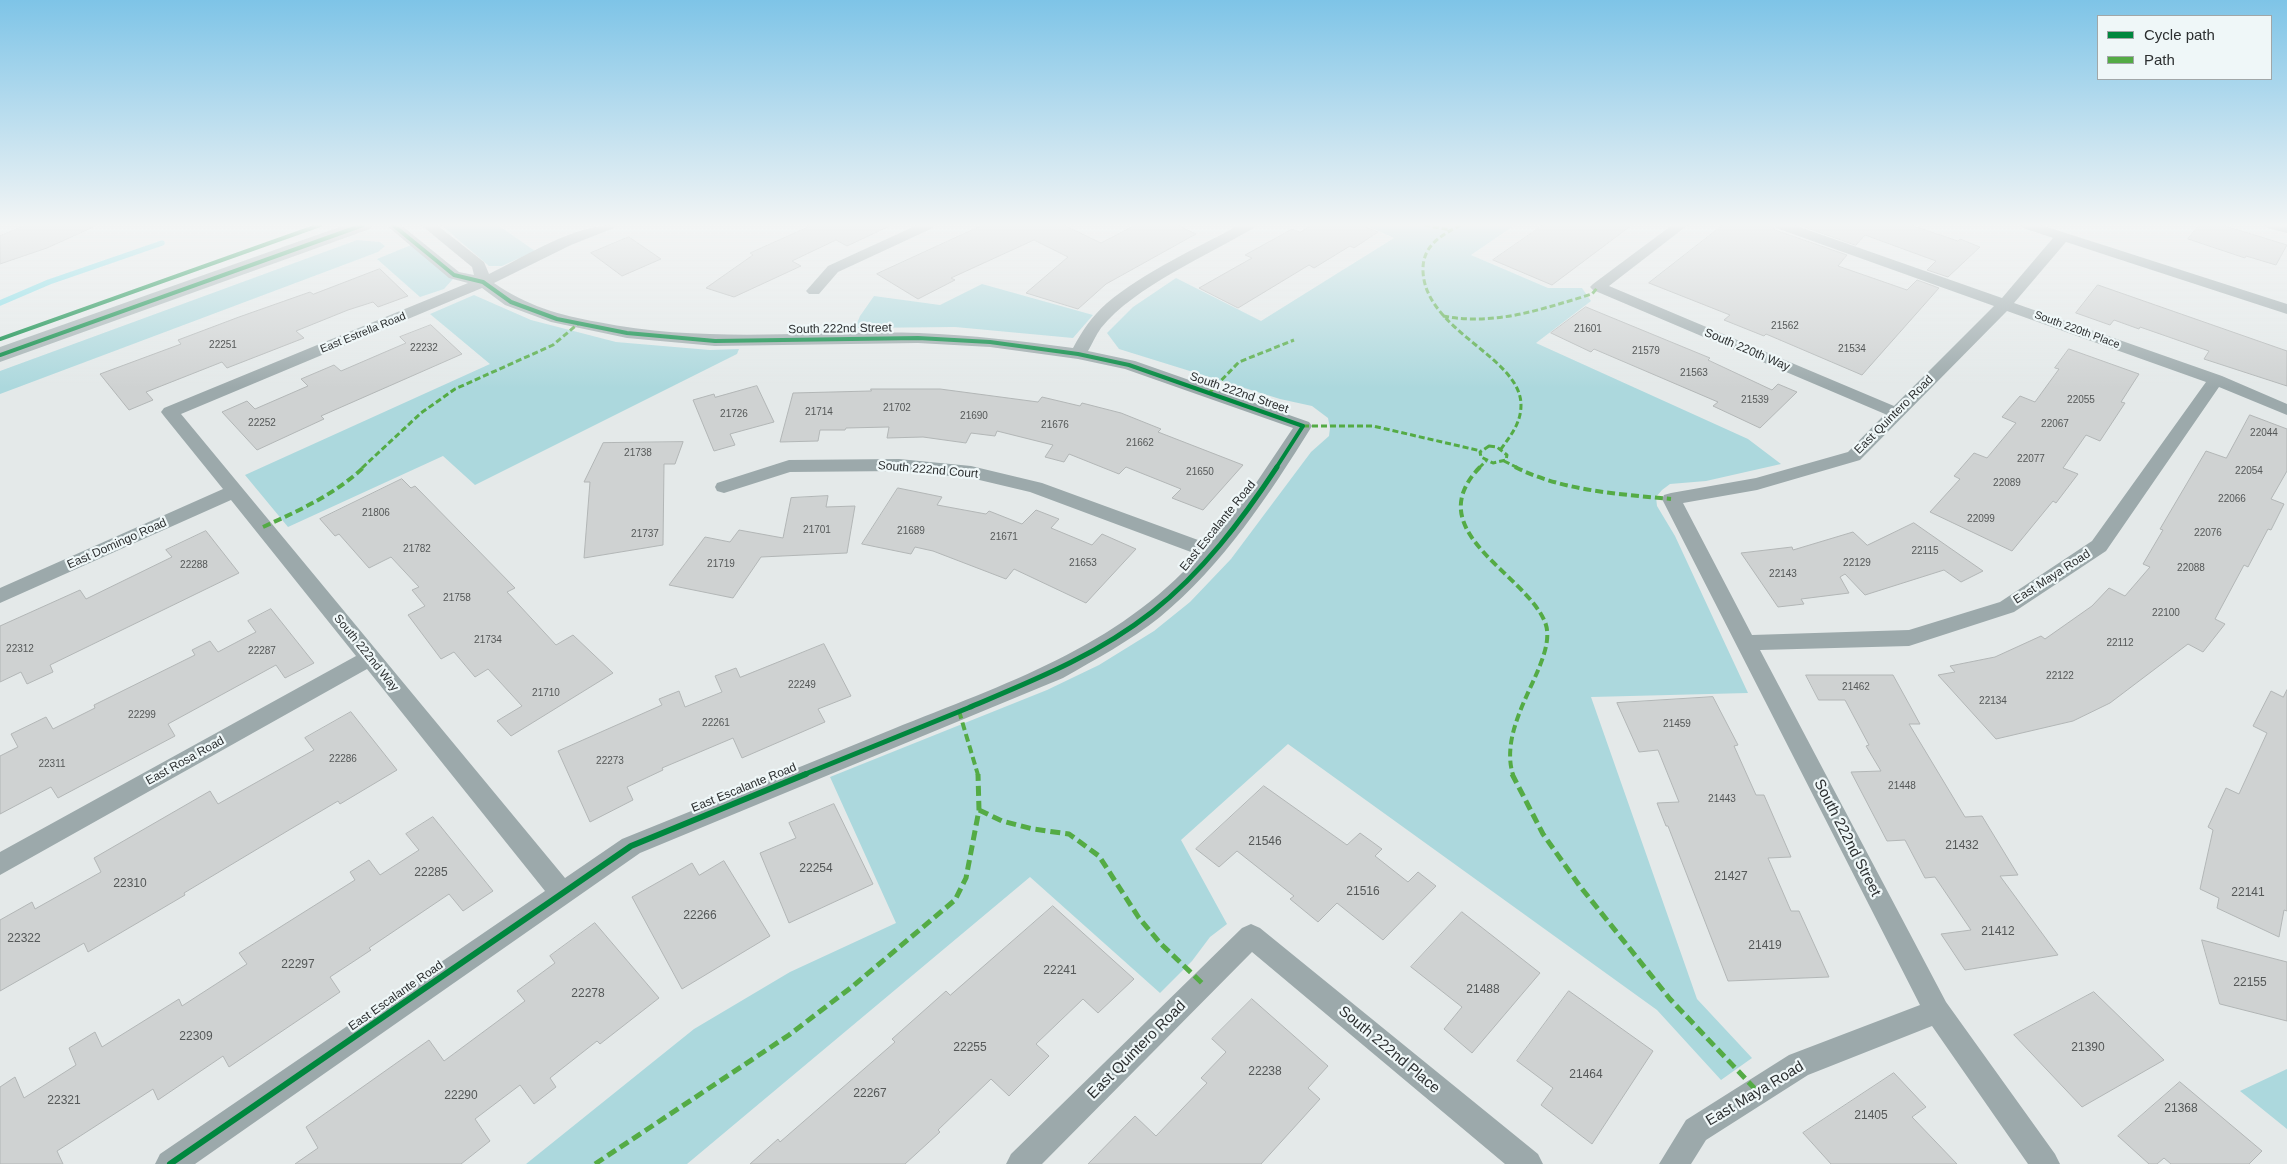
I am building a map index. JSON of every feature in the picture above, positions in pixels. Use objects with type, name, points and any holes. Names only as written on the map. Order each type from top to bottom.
[{"type":"main road","points":[[0,339],[168,279]]},
{"type":"main road","points":[[0,355],[211,279]]},
{"type":"street","name":"South 222nd Street","points":[[473,279],[483,282],[511,302],[557,319],[627,333],[715,341],[918,338],[990,342],[1078,354],[1128,365],[1304,426]]},
{"type":"street","name":"East Estrella Road","points":[[170,412],[489,279]]},
{"type":"street","points":[[814,291],[824,279]]},
{"type":"street","points":[[1078,354],[1094,327],[1113,306],[1153,279]]},
{"type":"street","name":"South 220th Way","points":[[1608,279],[1598,287],[1897,413]]},
{"type":"street","name":"South 220th Place","points":[[1935,279],[2216,380],[2287,410]]},
{"type":"street","name":"East Quintero Road","points":[[1670,499],[1757,484],[1854,456],[2005,304],[2026,279]]},
{"type":"street","points":[[2196,279],[2287,309]]},
{"type":"street","name":"East Maya Road","points":[[1746,643],[1909,638],[2007,607],[2099,546],[2216,380]]},
{"type":"street","name":"South 222nd Way","points":[[170,412],[562,893]]},
{"type":"street","name":"East Escalante Road","points":[[170,1164],[630,846],[1055,672],[1116,638],[1164,602],[1212,553],[1278,466],[1304,426]]},
{"type":"street","name":"South 222nd Court","points":[[724,487],[789,466],[899,465],[971,472],[1035,487],[1212,553]]},
{"type":"street","name":"East Domingo Road","points":[[0,596],[234,491]]},
{"type":"street","name":"South 222nd Street","points":[[1670,499],[1937,1010],[2045,1164]]},
{"type":"street","name":"East Rosa Road","points":[[0,864],[370,658]]},
{"type":"street","name":"East Quintero Road","points":[[1021,1164],[1251,936]]},
{"type":"street","name":"South 222nd Place","points":[[1251,936],[1528,1164]]},
{"type":"street","name":"East Maya Road","points":[[1674,1164],[1696,1130],[1799,1065],[1937,1010]]},
{"type":"shaded area","points":[[250,279],[305,279],[0,394],[0,371]]},
{"type":"shaded area","points":[[400,279],[453,279],[444,289],[420,297]]},
{"type":"shaded area","points":[[1174,279],[1179,279],[1261,321],[1328,279],[1528,279],[1548,288],[1582,288],[1591,301],[1536,343],[1748,439],[1781,464],[1706,481],[1670,484],[1656,497],[1657,506],[1675,536],[1748,693],[1591,697],[1697,999],[1752,1058],[1721,1080],[1657,1010],[1288,744],[1181,840],[1227,924],[1210,937],[1192,961],[1160,993],[1030,877],[687,1164],[526,1164],[694,1029],[790,972],[896,923],[830,777],[1047,690],[1099,665],[1154,631],[1190,602],[1231,559],[1311,452],[1329,436],[1328,418],[1312,406],[1280,399],[1119,349],[1107,333],[1133,307]]},
{"type":"shaded area","points":[[982,284],[1093,315],[1073,338],[955,327],[855,328],[860,316],[874,296],[940,305]]},
{"type":"shaded area","points":[[474,295],[531,320],[616,342],[710,350],[739,349],[737,354],[475,485],[443,456],[288,527],[245,475],[490,364],[430,314]]},
{"type":"shaded area","points":[[2287,1069],[2287,1129],[2240,1091]]},
{"type":"building","points":[[352,279],[391,279],[408,296],[378,307],[373,302],[348,310],[296,331],[304,338],[227,368],[222,362],[146,392],[153,400],[129,410],[100,374],[181,344],[178,340],[239,317],[310,292],[313,294]]},
{"type":"building","points":[[718,279],[772,279],[734,297],[706,288]]},
{"type":"building","points":[[886,279],[955,280],[918,299]]},
{"type":"building","points":[[1042,279],[1114,279],[1106,284],[1078,309],[1026,293]]},
{"type":"building","points":[[1214,279],[1285,279],[1238,308],[1199,288]]},
{"type":"building","points":[[1539,279],[1560,279],[1552,285]]},
{"type":"building","points":[[1654,279],[1876,279],[1907,290],[1917,280],[1939,288],[1862,375],[1766,334],[1764,336],[1724,320],[1730,315],[1649,283]]},
{"type":"building","points":[[2098,285],[2287,351],[2287,386],[2204,359],[2209,351],[2140,327],[2139,329],[2114,320],[2110,325],[2076,313]]},
{"type":"building","points":[[1586,307],[1710,358],[1708,360],[1772,390],[1778,384],[1797,392],[1760,428],[1713,406],[1718,402],[1594,349],[1591,352],[1551,333]]},
{"type":"building","points":[[431,325],[462,354],[321,416],[324,419],[257,450],[222,412],[247,401],[255,409],[308,386],[301,379],[334,365],[341,371],[406,343],[400,337]]},
{"type":"building","points":[[2069,349],[2139,374],[2121,402],[2125,403],[2100,441],[2086,435],[2063,468],[2078,474],[2056,503],[2053,501],[2012,551],[1930,512],[1960,479],[1954,476],[1974,453],[1987,458],[2016,423],[2002,417],[2020,396],[2035,402],[2059,369],[2055,368]]},
{"type":"building","points":[[757,386],[774,422],[730,434],[735,445],[714,451],[693,400],[714,394],[715,397]]},
{"type":"building","points":[[871,389],[940,389],[1038,402],[1042,397],[1080,406],[1082,403],[1121,413],[1161,429],[1158,432],[1243,465],[1203,510],[1172,498],[1181,489],[1126,467],[1119,474],[1069,454],[1064,462],[1045,457],[1053,445],[997,431],[995,436],[971,433],[966,443],[923,437],[887,438],[889,427],[846,428],[845,430],[820,430],[818,441],[780,442],[793,393],[871,391]]},
{"type":"building","points":[[2250,415],[2287,429],[2287,471],[2271,499],[2284,504],[2271,530],[2268,529],[2248,567],[2244,565],[2215,619],[2225,624],[2203,652],[2188,644],[2110,703],[2073,721],[1996,739],[1938,675],[1955,672],[1950,666],[1995,657],[2041,636],[2045,639],[2092,606],[2109,588],[2125,596],[2150,567],[2143,564],[2163,530],[2160,529],[2206,451],[2226,458]]},
{"type":"building","points":[[683,442],[675,464],[664,464],[663,545],[584,558],[590,482],[584,482],[603,443]]},
{"type":"building","points":[[402,479],[411,488],[415,486],[515,588],[507,592],[556,645],[573,635],[613,673],[511,736],[497,721],[522,706],[488,669],[475,677],[454,652],[441,659],[408,615],[425,606],[412,590],[419,587],[391,557],[369,568],[339,534],[335,536],[320,519]]},
{"type":"building","points":[[898,488],[942,497],[937,505],[986,514],[989,511],[1022,524],[1036,510],[1059,519],[1051,528],[1092,545],[1102,534],[1136,549],[1086,603],[1014,569],[1006,579],[933,551],[915,547],[911,554],[862,544]]},
{"type":"building","points":[[828,496],[826,507],[855,506],[847,553],[761,557],[733,598],[669,585],[705,537],[730,542],[739,530],[783,538],[791,498]]},
{"type":"building","points":[[1914,523],[1983,571],[1961,582],[1944,570],[1865,595],[1845,574],[1840,577],[1849,593],[1801,599],[1804,604],[1778,607],[1741,553],[1792,547],[1793,550],[1853,532],[1867,545]]},
{"type":"building","points":[[206,531],[239,573],[50,665],[53,672],[27,684],[21,672],[0,682],[0,626],[80,590],[86,599],[172,557],[166,550]]},
{"type":"building","points":[[271,609],[314,663],[285,678],[276,665],[168,724],[175,736],[58,798],[51,787],[0,814],[0,756],[18,747],[11,734],[46,717],[53,729],[95,708],[94,705],[195,655],[192,650],[210,641],[218,652],[256,632],[248,621]]},
{"type":"building","points":[[824,644],[851,696],[818,709],[825,722],[742,758],[733,738],[662,768],[663,770],[627,787],[633,800],[590,822],[558,751],[662,705],[659,699],[679,691],[685,707],[722,692],[715,676],[736,668],[740,677]]},
{"type":"building","points":[[1806,675],[1893,675],[1920,724],[1909,724],[1965,817],[1982,816],[2018,875],[2000,876],[2058,955],[1965,970],[1941,934],[1971,930],[1935,877],[1925,878],[1905,840],[1887,841],[1851,772],[1881,771],[1866,746],[1869,745],[1845,700],[1819,700]]},
{"type":"building","points":[[2287,690],[2287,911],[2284,910],[2279,937],[2217,908],[2219,898],[2200,889],[2213,830],[2208,827],[2226,788],[2239,794],[2267,733],[2253,726],[2271,691],[2283,697]]},
{"type":"building","points":[[1713,697],[1738,745],[1734,746],[1756,795],[1764,795],[1791,857],[1768,858],[1791,911],[1799,911],[1829,977],[1728,981],[1668,826],[1666,826],[1657,803],[1679,802],[1658,750],[1639,752],[1617,703]]},
{"type":"building","points":[[351,712],[397,770],[340,804],[338,801],[88,952],[84,943],[0,991],[0,920],[32,902],[35,909],[101,872],[94,858],[210,791],[218,804],[314,750],[305,738]]},
{"type":"building","points":[[1264,786],[1347,845],[1360,833],[1382,849],[1375,856],[1408,882],[1418,872],[1436,886],[1383,940],[1337,903],[1318,922],[1290,899],[1294,896],[1237,851],[1219,867],[1196,849]]},
{"type":"building","points":[[834,804],[873,884],[789,923],[760,853],[796,838],[789,823]]},
{"type":"building","points":[[433,817],[493,891],[463,911],[449,894],[330,977],[340,992],[229,1067],[223,1056],[158,1100],[153,1089],[57,1151],[63,1164],[0,1164],[0,1087],[15,1077],[24,1098],[76,1065],[69,1048],[95,1032],[102,1047],[179,999],[182,1006],[247,964],[239,953],[355,880],[350,872],[369,860],[380,875],[419,850],[406,834]]},
{"type":"building","points":[[724,861],[770,936],[682,989],[632,897],[692,863],[699,875]]},
{"type":"building","points":[[1053,906],[1134,979],[1098,1013],[1083,999],[1036,1044],[1049,1056],[1009,1096],[991,1079],[938,1130],[940,1132],[905,1164],[750,1164],[778,1139],[780,1142],[895,1042],[892,1039],[946,991],[950,995]]},
{"type":"building","points":[[1462,912],[1540,973],[1472,1053],[1444,1029],[1462,1007],[1411,967]]},
{"type":"building","points":[[595,923],[659,998],[600,1044],[597,1041],[550,1078],[556,1087],[534,1104],[520,1085],[475,1119],[490,1141],[461,1164],[295,1164],[318,1148],[306,1127],[429,1040],[444,1061],[525,1001],[517,991],[555,963],[550,956]]},
{"type":"building","points":[[2202,940],[2287,962],[2287,1021],[2220,1004]]},
{"type":"building","points":[[1569,991],[1653,1051],[1592,1144],[1541,1105],[1553,1088],[1517,1061]]},
{"type":"building","points":[[2094,992],[2164,1060],[2082,1107],[2014,1035]]},
{"type":"building","points":[[1252,999],[1328,1066],[1308,1088],[1320,1099],[1261,1164],[1088,1164],[1135,1116],[1156,1136],[1207,1083],[1201,1078],[1226,1052],[1212,1039]]},
{"type":"building","points":[[1894,1073],[1926,1107],[1912,1117],[1957,1164],[1831,1164],[1803,1133]]},
{"type":"building","points":[[2180,1082],[2262,1151],[2249,1164],[2171,1164],[2164,1158],[2157,1164],[2149,1164],[2118,1136]]},
{"type":"waterway","points":[[0,303],[57,279]]},
{"type":"marked path","points":[[1423,279],[1428,296],[1441,314],[1499,366],[1514,384],[1522,404],[1518,425],[1501,449]]},
{"type":"marked path","points":[[1443,316],[1459,319],[1520,316],[1592,294],[1598,287]]},
{"type":"marked path","points":[[263,527],[324,498],[344,485],[421,413],[455,389],[553,345],[579,323]]},
{"type":"marked path","points":[[1209,393],[1239,362],[1294,340]]},
{"type":"marked path","points":[[1303,426],[1373,426],[1481,451]]},
{"type":"marked path","points":[[1489,446],[1497,447],[1507,455],[1506,460],[1493,463],[1481,457],[1480,452],[1483,448],[1489,446]]},
{"type":"marked path","points":[[1486,461],[1469,479],[1463,492],[1461,511],[1467,529],[1477,546],[1535,608],[1545,623],[1547,636],[1544,652],[1521,707],[1509,745],[1509,761],[1516,784],[1552,848],[1645,970],[1758,1092]]},
{"type":"marked path","points":[[1504,461],[1523,471],[1543,478],[1585,489],[1671,499]]},
{"type":"marked path","points":[[595,1164],[789,1035],[853,986],[955,900],[966,878],[979,810],[978,773],[959,711]]},
{"type":"marked path","points":[[979,810],[1002,821],[1033,829],[1069,834],[1099,856],[1139,918],[1161,944],[1203,984]]},
{"type":"cycle path","points":[[0,339],[168,279]]},
{"type":"cycle path","points":[[0,355],[211,279]]},
{"type":"cycle path","points":[[170,1164],[631,846],[1055,672],[1125,631],[1164,602],[1204,563],[1257,496],[1303,426],[1129,365],[1078,354],[990,342],[918,338],[715,341],[627,333],[557,319],[511,302],[483,282],[472,279]]}]
